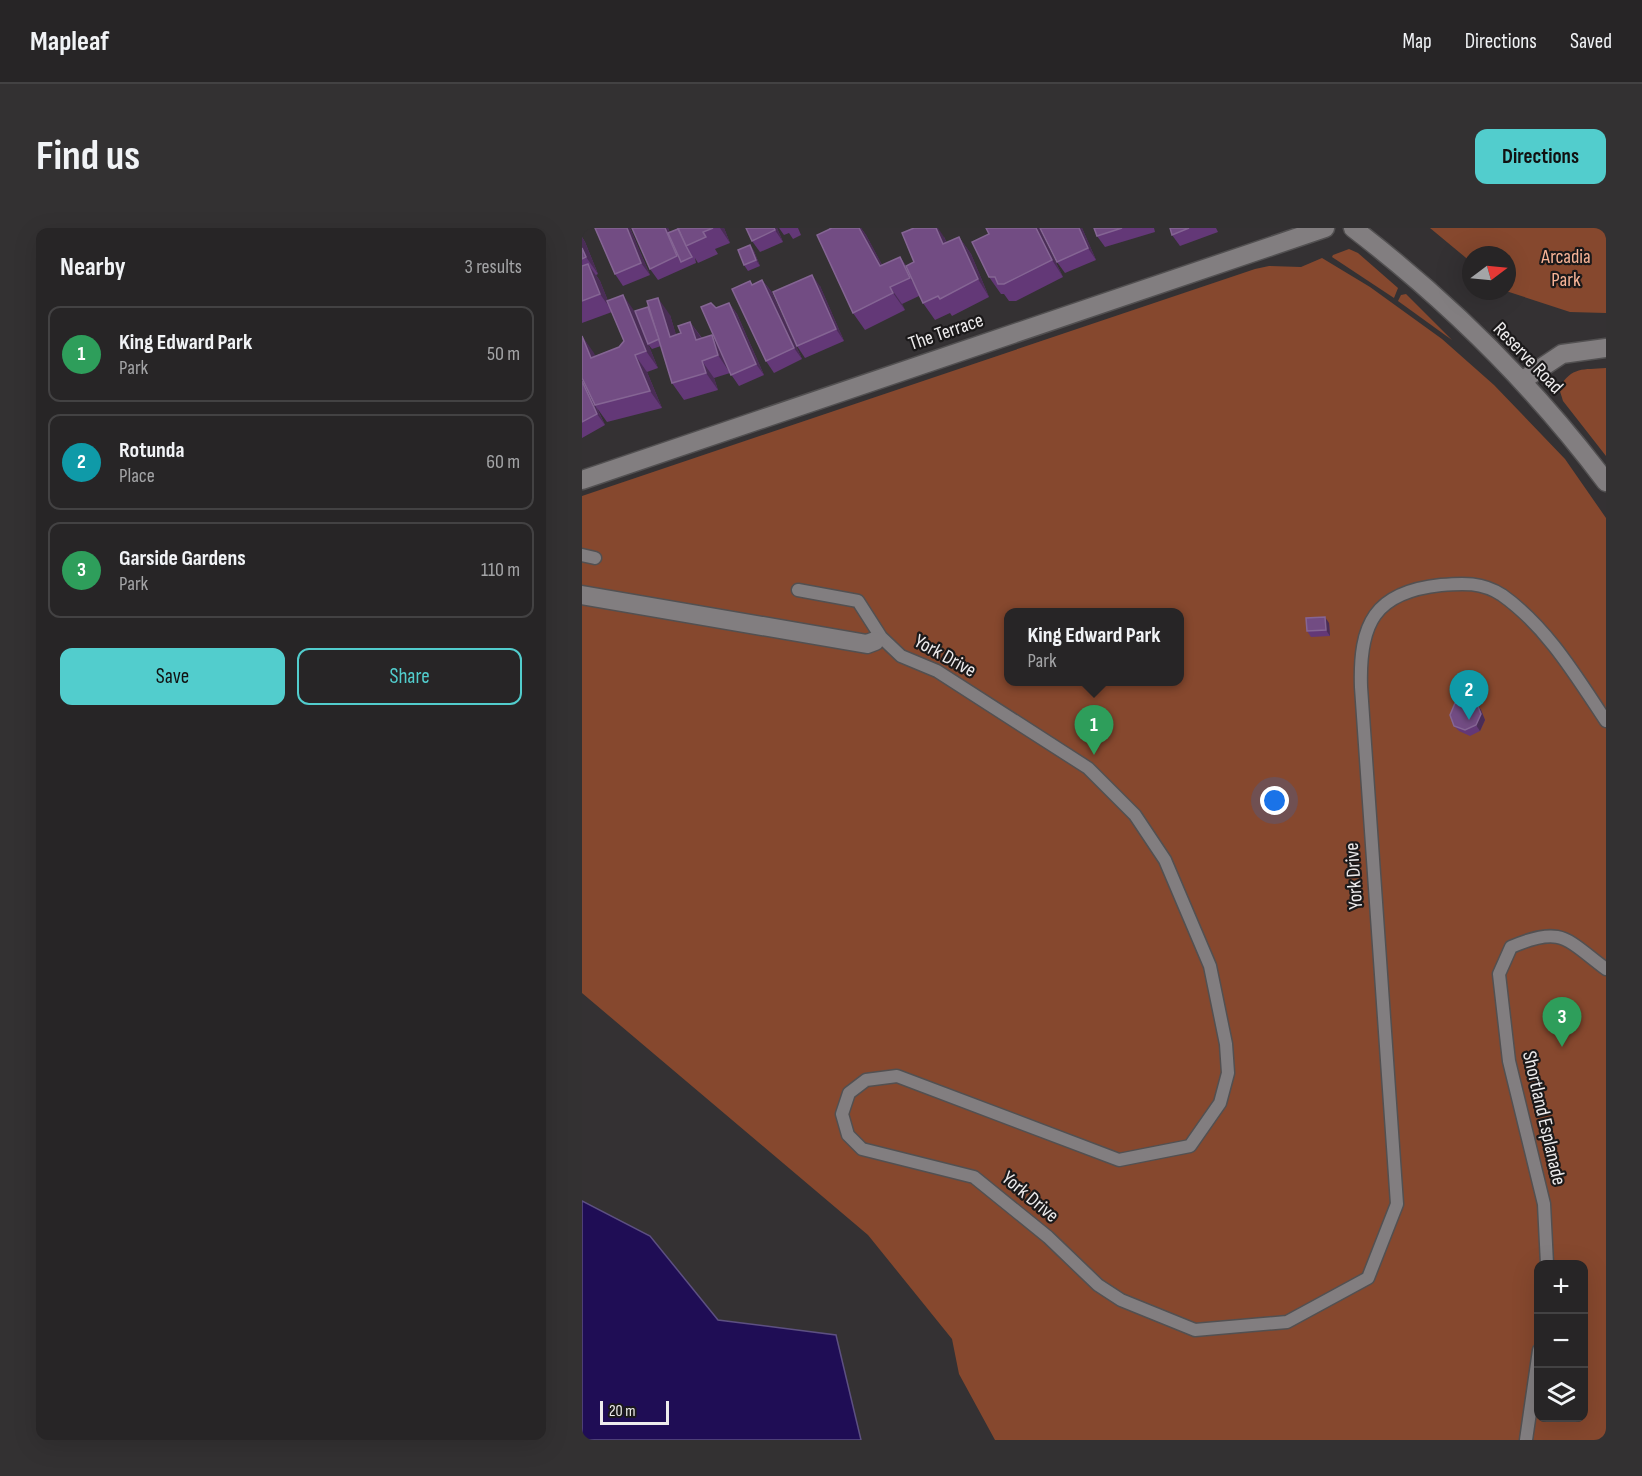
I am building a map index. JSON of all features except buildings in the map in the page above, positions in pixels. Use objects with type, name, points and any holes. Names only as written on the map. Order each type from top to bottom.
[{"type":"street","name":"The Terrace","points":[[582,480],[1325,228]]},
{"type":"street","name":"Reserve Road","points":[[1353,228],[1412,274],[1523,380],[1606,482]]},
{"type":"street","points":[[1523,380],[1562,354],[1606,348]]},
{"type":"street","points":[[582,595],[867,644],[878,639]]},
{"type":"lane","points":[[582,555],[595,558]]},
{"type":"lane","name":"York Drive","points":[[798,590],[858,601],[878,639],[901,656],[938,671],[1088,768],[1135,815],[1165,860],[1210,966],[1226,1044],[1228,1073],[1220,1103],[1190,1146],[1119,1160],[897,1076],[866,1080],[849,1093],[842,1114],[848,1135],[862,1149],[974,1177],[1048,1237],[1109,1293],[1195,1330],[1287,1322],[1368,1278],[1397,1203],[1360,687],[1360,661],[1374,615],[1389,598],[1426,586],[1465,582],[1487,587],[1503,596],[1535,625],[1564,657],[1606,721]]},
{"type":"lane","name":"Shortland Esplanade","points":[[1547,1260],[1544,1204],[1509,1061],[1499,974],[1511,947],[1537,936],[1569,940],[1606,969]]},
{"type":"lane","points":[[1526,1440],[1536,1368]]},
{"type":"green space","name":"Arcadia Park","points":[[1430,228],[1606,228],[1606,313],[1570,312],[1516,294],[1516,246],[1462,246],[1462,255]]},
{"type":"green space","points":[[1349,249],[1358,253],[1398,288],[1394,298],[1332,257]]},
{"type":"green space","points":[[1322,258],[1370,287],[1442,339],[1494,385],[1565,459],[1606,518],[1606,1440],[995,1440],[959,1374],[952,1339],[868,1235],[582,993],[582,496],[1269,266],[1301,267]]},
{"type":"green space","points":[[1406,294],[1452,340],[1398,301],[1401,295]]},
{"type":"green space","points":[[1606,368],[1606,456],[1563,401],[1559,388],[1574,373],[1584,369]]},
{"type":"shaded area","points":[[582,1201],[650,1236],[718,1320],[836,1335],[861,1440],[582,1440]]},
{"type":"place","name":"Rotunda","points":[[1469,720]]},
{"type":"place","name":"King Edward Park","points":[[1094,755]]},
{"type":"place","name":"Garside Gardens","points":[[1562,1047]]}]
